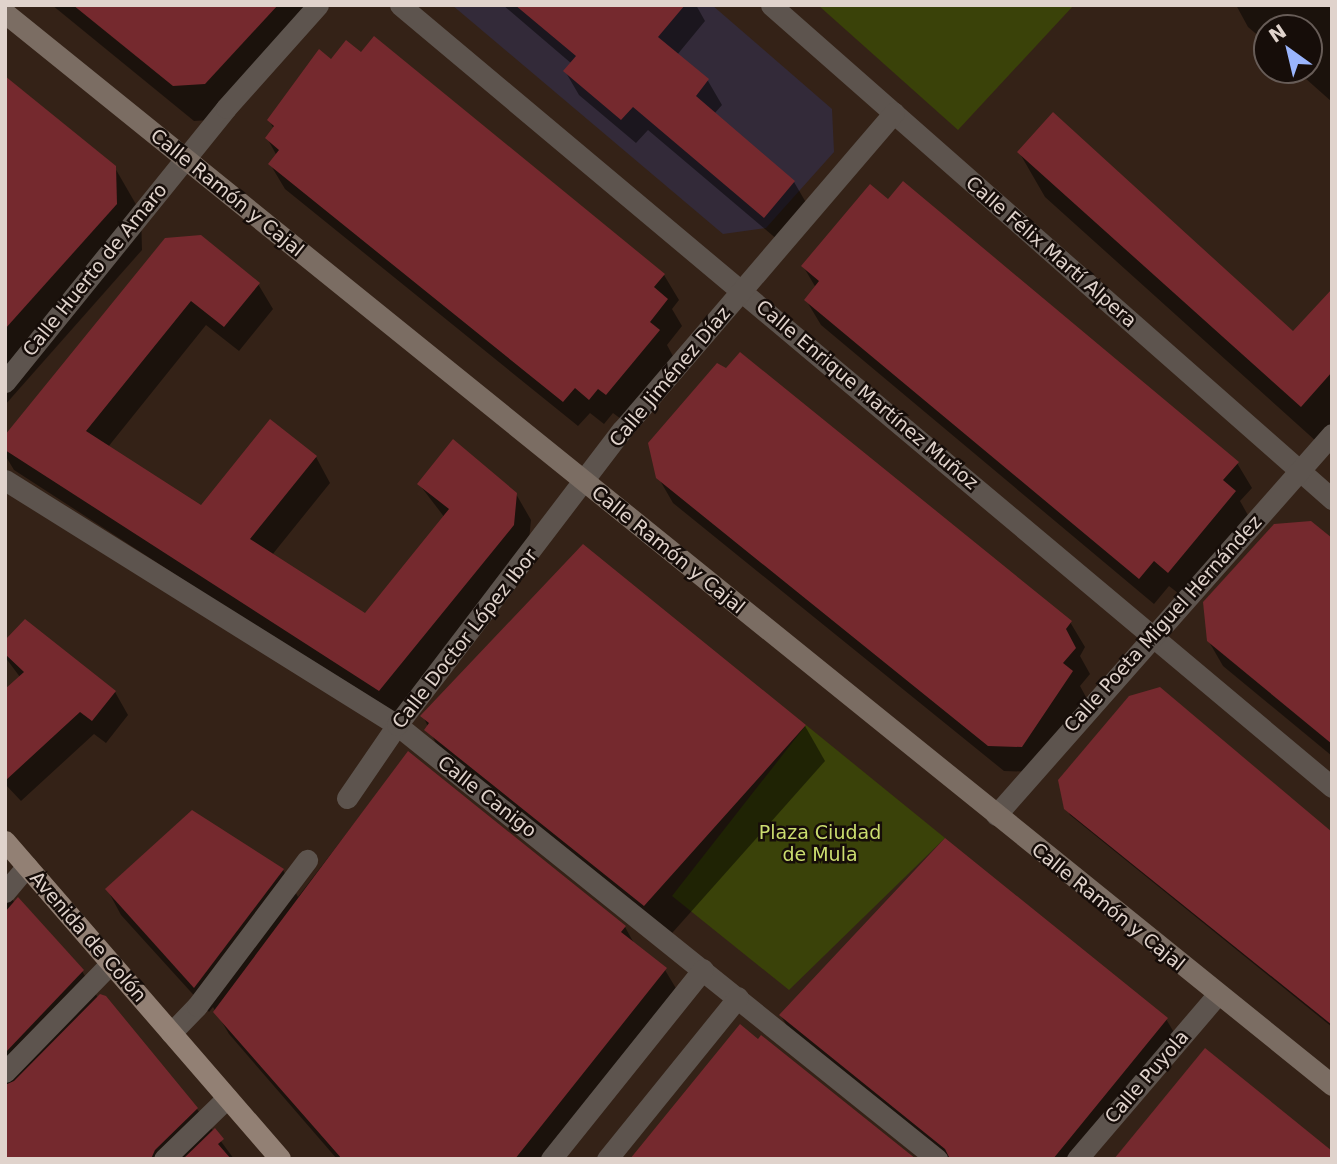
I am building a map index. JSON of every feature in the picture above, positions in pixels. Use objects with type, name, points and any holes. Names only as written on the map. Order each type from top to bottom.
[{"type":"main road","name":"Calle Ramón y Cajal","points":[[5,13],[1217,995],[1332,1085]]},
{"type":"main road","name":"Avenida de Colón","points":[[5,841],[280,1159]]},
{"type":"street","name":"Calle Huerto de Amaro","points":[[5,382],[185,159],[318,5]]},
{"type":"street","name":"Calle Enrique Martínez Muñoz","points":[[400,5],[1332,787]]},
{"type":"street","name":"Calle Félix Martí Alpera","points":[[771,5],[1332,499]]},
{"type":"street","name":"Calle Jiménez Díaz","points":[[584,482],[622,430],[894,113]]},
{"type":"street","name":"Calle Poeta Miguel Hernández","points":[[996,815],[1332,434]]},
{"type":"street","name":"Calle Canigo","points":[[5,480],[397,725],[937,1159]]},
{"type":"street","name":"Calle Doctor López Ibor","points":[[348,798],[397,725],[584,482]]},
{"type":"street","points":[[171,1034],[197,1006],[307,860]]},
{"type":"street","points":[[5,892],[27,866]]},
{"type":"street","points":[[5,1072],[110,963]]},
{"type":"street","points":[[551,1159],[702,969]]},
{"type":"street","name":"Calle Puyola","points":[[1077,1159],[1217,995]]},
{"type":"street","points":[[607,1159],[738,998]]},
{"type":"street","points":[[164,1159],[227,1098]]},
{"type":"shaded area","points":[[452,5],[712,5],[832,109],[834,152],[766,228],[723,234]]},
{"type":"green space","points":[[818,5],[1074,5],[958,130]]},
{"type":"green space","name":"Plaza Ciudad de Mula","points":[[806,725],[945,838],[789,990],[672,896]]},
{"type":"building","points":[[73,5],[278,5],[205,84],[173,86]]},
{"type":"building","points":[[515,5],[685,5],[658,37],[709,79],[696,96],[795,181],[764,218],[633,107],[621,120],[563,71],[576,56]]},
{"type":"building","points":[[374,36],[665,274],[654,287],[668,299],[650,322],[660,330],[606,395],[598,389],[589,400],[575,388],[563,402],[268,164],[279,150],[265,138],[274,126],[267,120],[319,49],[331,59],[346,40],[361,52]]},
{"type":"building","points":[[5,76],[116,166],[117,204],[5,329]]},
{"type":"building","points":[[1053,112],[1293,331],[1332,289],[1332,372],[1301,407],[1017,152]]},
{"type":"building","points":[[903,181],[1239,462],[1223,480],[1236,491],[1168,573],[1154,561],[1139,579],[804,300],[819,281],[801,266],[870,184],[888,199]]},
{"type":"building","points":[[201,235],[260,283],[224,327],[191,301],[86,431],[201,505],[270,419],[317,456],[250,539],[365,613],[449,509],[417,484],[453,439],[517,493],[514,525],[379,691],[5,450],[5,435],[165,238]]},
{"type":"building","points":[[740,352],[1072,621],[1066,629],[1076,648],[1063,663],[1073,671],[1022,747],[988,746],[656,478],[648,443],[717,363],[726,368]]},
{"type":"building","points":[[1311,521],[1332,538],[1332,744],[1207,641],[1203,602],[1274,524]]},
{"type":"building","points":[[583,544],[806,725],[644,906],[424,730],[429,723],[420,716]]},
{"type":"building","points":[[25,619],[116,691],[92,721],[80,712],[5,781],[5,689],[24,672],[5,654],[5,640]]},
{"type":"building","points":[[1160,687],[1332,832],[1332,1025],[1064,809],[1058,780],[1129,696]]},
{"type":"building","points":[[408,751],[626,926],[621,932],[667,968],[515,1159],[342,1159],[213,1012]]},
{"type":"building","points":[[192,810],[284,869],[194,988],[105,889]]},
{"type":"building","points":[[945,838],[1168,1018],[1053,1159],[950,1159],[945,1149],[779,1015]]},
{"type":"building","points":[[18,897],[84,970],[5,1053],[5,912]]},
{"type":"building","points":[[100,994],[106,996],[198,1108],[155,1150],[151,1159],[5,1159],[5,1085],[14,1081]]},
{"type":"building","points":[[740,1024],[758,1039],[761,1035],[916,1159],[630,1159]]},
{"type":"building","points":[[1205,1048],[1332,1151],[1332,1159],[1114,1159]]},
{"type":"building","points":[[215,1128],[224,1139],[218,1144],[231,1159],[183,1159]]}]
